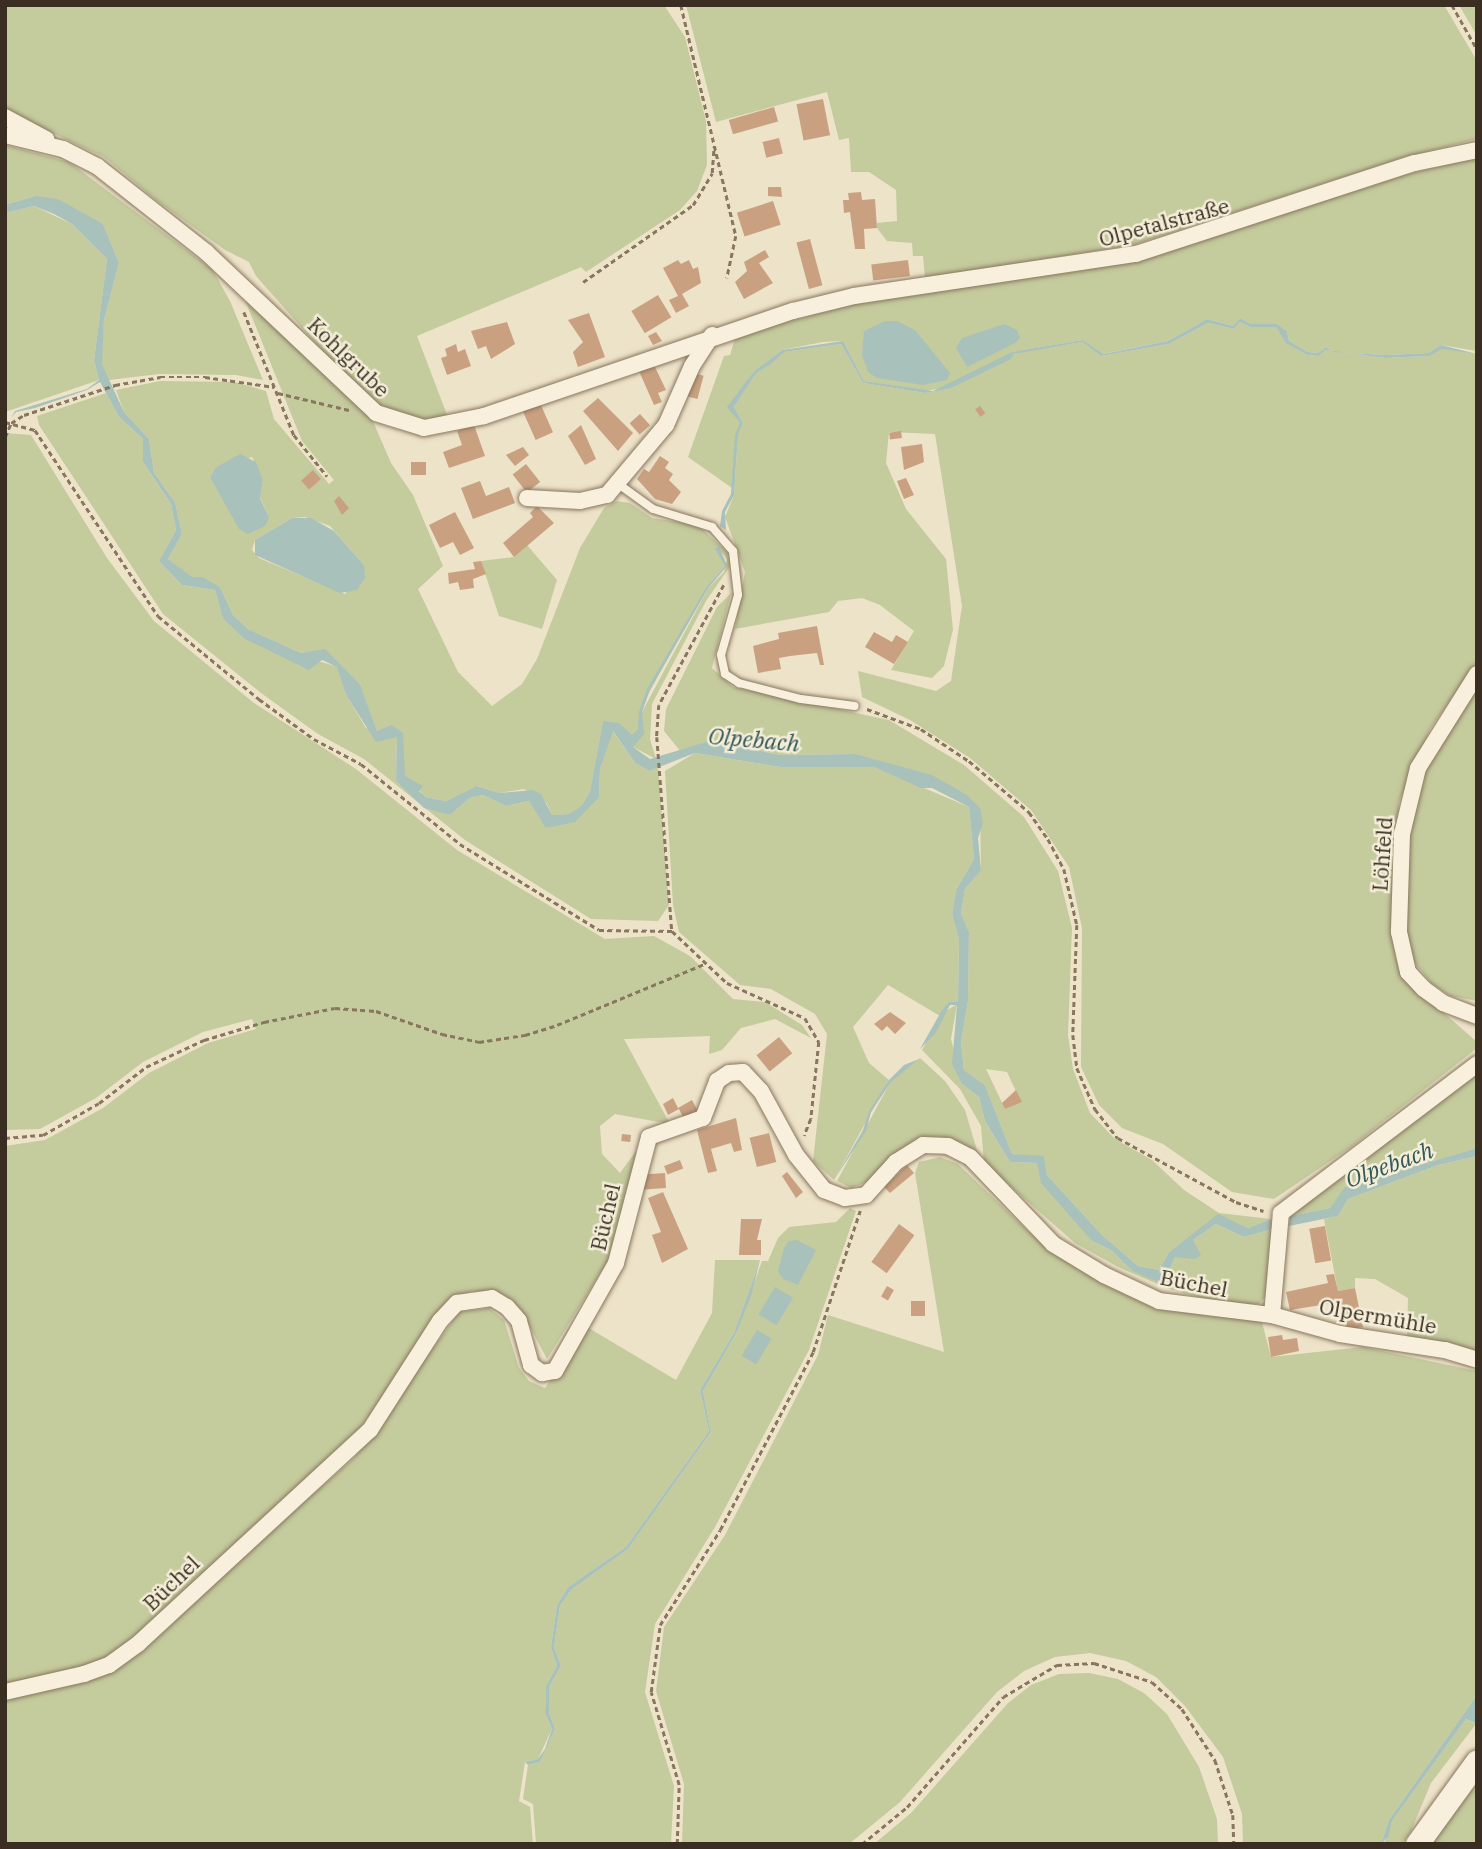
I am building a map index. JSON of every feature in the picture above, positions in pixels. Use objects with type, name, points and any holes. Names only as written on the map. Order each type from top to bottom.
[{"type":"street","points":[[5,117],[63,149]]},
{"type":"street","name":"Kohlgrube","points":[[5,135],[63,149],[98,167],[206,252],[289,327],[346,389],[376,413],[396,422],[424,428],[453,426],[712,335],[854,296]]},
{"type":"street","name":"Olpetalstraße","points":[[854,296],[1136,254],[1415,163],[1477,150]]},
{"type":"street","points":[[527,498],[596,499],[607,495],[666,425],[712,335]]},
{"type":"street","name":"Löhfeld","points":[[1477,674],[1436,732],[1418,768],[1402,834],[1399,932],[1408,972],[1424,989],[1443,1003],[1477,1016]]},
{"type":"street","points":[[1272,1315],[1281,1221],[1477,1064]]},
{"type":"street","name":"Büchel","points":[[5,1692],[84,1674],[109,1665],[139,1643],[370,1430],[440,1321],[457,1303],[492,1298],[508,1307],[519,1321],[531,1365],[542,1373],[555,1371],[616,1263],[649,1137],[703,1118],[717,1081],[729,1073],[743,1072],[761,1091],[796,1155],[824,1189],[845,1198],[866,1195],[896,1162],[923,1145],[948,1146],[970,1157],[1052,1244],[1104,1275],[1159,1301],[1272,1315]]},
{"type":"street","name":"Olpermühle","points":[[1272,1315],[1340,1334],[1444,1350],[1477,1360]]},
{"type":"street","points":[[1417,1844],[1477,1761]]},
{"type":"lane","points":[[617,483],[653,509],[712,527],[726,539],[738,565],[738,595],[721,655],[725,674],[739,683],[855,706]]},
{"type":"path","points":[[681,5],[736,236],[727,278]]},
{"type":"path","points":[[1452,5],[1477,49]]},
{"type":"path","points":[[583,282],[693,205],[712,173],[714,140]]},
{"type":"path","points":[[244,310],[276,393],[300,445],[327,476]]},
{"type":"path","points":[[5,437],[10,423],[24,415],[115,385],[160,377],[205,377],[274,387]]},
{"type":"path","points":[[276,393],[355,412]]},
{"type":"path","points":[[5,422],[35,430],[158,617],[259,699],[314,739],[361,764],[460,844],[599,930],[672,931]]},
{"type":"path","points":[[738,565],[712,603],[659,705],[672,931],[727,983],[805,1018],[819,1042],[811,1119],[796,1155]]},
{"type":"path","points":[[855,706],[921,729],[969,761],[1029,812],[1048,839],[1064,869],[1077,925],[1073,1035],[1077,1068],[1095,1109],[1118,1138],[1236,1202],[1281,1221]]},
{"type":"path","points":[[5,1138],[43,1135],[99,1103],[146,1067],[204,1040],[264,1021],[335,1008],[376,1011],[442,1034],[480,1042],[525,1035],[557,1025],[704,964]]},
{"type":"path","points":[[677,1844],[679,1785],[650,1692],[660,1625],[720,1530],[813,1352],[866,1195]]},
{"type":"path","points":[[862,1844],[907,1807],[1003,1697],[1057,1665],[1094,1663],[1152,1682],[1182,1709],[1215,1760],[1233,1815],[1234,1844]]},
{"type":"green space","points":[[6,5],[664,5],[685,37],[706,121],[707,165],[697,191],[680,210],[586,272],[581,267],[417,336],[449,420],[429,423],[377,405],[347,379],[256,276],[249,262],[225,250],[156,200],[104,157],[5,111]]},
{"type":"green space","points":[[686,5],[1444,5],[1477,61],[1477,139],[1402,158],[1133,245],[925,278],[923,256],[913,256],[912,243],[887,241],[877,228],[877,223],[897,221],[896,190],[869,172],[851,172],[849,138],[839,140],[827,92],[716,122]]},
{"type":"green space","points":[[1459,5],[1477,5],[1477,36]]},
{"type":"green space","points":[[5,145],[69,162],[212,269],[230,301],[263,380],[236,375],[159,374],[109,380],[101,364],[104,320],[119,263],[103,224],[35,196],[5,205]]},
{"type":"green space","points":[[1477,158],[1477,351],[1441,345],[1428,353],[1386,355],[1334,352],[1326,347],[1318,353],[1308,352],[1289,341],[1287,331],[1277,324],[1251,324],[1240,318],[1233,326],[1207,319],[1168,341],[1102,354],[1083,340],[1013,352],[949,387],[925,391],[864,381],[843,341],[823,342],[782,350],[754,371],[728,407],[740,423],[732,488],[688,457],[724,356],[730,355],[736,335],[856,304],[1137,261],[1407,174]]},
{"type":"green space","points":[[34,206],[72,224],[107,259],[94,360],[99,380],[5,412],[5,213]]},
{"type":"green space","points":[[245,300],[372,419],[391,463],[413,495],[443,566],[418,589],[458,672],[492,706],[522,684],[537,659],[580,548],[604,508],[616,501],[630,503],[652,518],[698,525],[727,552],[731,565],[706,601],[652,704],[650,739],[656,759],[633,747],[640,731],[642,712],[709,587],[724,572],[727,559],[718,548],[725,566],[707,586],[639,711],[639,730],[632,736],[603,722],[590,791],[582,805],[569,814],[552,815],[546,802],[524,789],[500,793],[478,786],[446,801],[426,797],[404,776],[402,733],[377,732],[360,684],[325,650],[301,653],[248,629],[233,615],[220,587],[192,578],[168,559],[182,534],[175,502],[154,473],[149,439],[124,412],[116,390],[160,381],[235,382],[266,391],[274,419],[329,484],[334,480],[302,441]],"holes":[[[252,457],[263,480],[260,497],[269,517],[210,477],[215,468]],[[305,517],[330,526],[364,565],[345,594],[259,558],[252,550],[255,540],[292,518]]]},
{"type":"green space","points":[[1240,322],[1250,327],[1276,327],[1287,343],[1307,355],[1319,356],[1326,350],[1385,358],[1430,356],[1441,348],[1477,354],[1477,662],[1430,729],[1399,802],[1392,926],[1396,959],[1404,978],[1477,1042],[1477,1048],[1351,1147],[1274,1199],[1232,1192],[1163,1144],[1122,1128],[1099,1105],[1081,1067],[1082,928],[1069,867],[1031,810],[970,758],[910,720],[862,697],[858,671],[936,691],[951,681],[962,606],[935,434],[889,432],[886,463],[906,509],[946,559],[953,630],[944,666],[932,678],[891,670],[914,631],[880,605],[862,598],[838,601],[829,612],[735,629],[745,572],[725,517],[734,495],[738,435],[743,423],[734,407],[756,372],[783,352],[841,344],[863,383],[925,393],[949,389],[1014,354],[1082,342],[1101,356],[1169,344],[1208,323],[1234,329]]},
{"type":"green space","points":[[106,393],[119,417],[143,439],[143,462],[171,504],[176,530],[159,561],[182,585],[215,590],[223,619],[243,638],[338,667],[346,695],[366,728],[397,737],[396,781],[424,807],[450,815],[470,798],[483,795],[506,806],[529,801],[547,828],[599,796],[600,769],[612,730],[635,763],[649,771],[658,767],[669,905],[658,921],[591,919],[465,840],[364,759],[318,734],[261,693],[163,614],[39,425],[37,416]]},
{"type":"green space","points":[[5,433],[31,435],[107,558],[154,621],[254,703],[356,769],[457,850],[605,939],[654,936],[690,956],[733,999],[765,1002],[802,1025],[811,1038],[775,1019],[741,1028],[722,1050],[709,1054],[710,1036],[624,1039],[670,1124],[615,1114],[600,1126],[602,1154],[620,1173],[637,1150],[623,1219],[615,1249],[547,1359],[528,1323],[494,1294],[472,1291],[449,1301],[345,1450],[232,1546],[130,1642],[93,1665],[5,1686],[5,1146],[45,1140],[103,1108],[149,1073],[208,1043],[256,1029],[252,1019],[203,1032],[143,1062],[96,1098],[40,1129],[5,1130]]},
{"type":"green space","points":[[527,545],[557,580],[542,629],[499,616],[481,561],[514,557]]},
{"type":"green space","points":[[731,593],[712,668],[733,687],[889,720],[964,765],[1024,817],[1058,871],[1072,928],[1068,1035],[1073,1069],[1090,1113],[1115,1139],[1152,1160],[1184,1190],[1219,1213],[1271,1219],[1248,1228],[1218,1215],[1169,1252],[1159,1270],[1138,1266],[1101,1234],[1047,1175],[1044,1157],[1012,1154],[985,1085],[964,1070],[961,1042],[968,1001],[969,932],[961,914],[965,889],[981,869],[980,808],[855,754],[780,755],[709,741],[681,752],[664,731],[666,709],[717,607]],"holes":[[[986,1069],[1007,1072],[1021,1102],[1005,1109]]]},
{"type":"green space","points":[[1477,684],[1477,1001],[1451,996],[1433,985],[1409,956],[1406,929],[1409,837],[1423,770]]},
{"type":"green space","points":[[695,753],[780,767],[874,767],[969,807],[974,859],[956,890],[952,914],[959,940],[958,1002],[948,1003],[940,1016],[888,985],[853,1027],[869,1063],[889,1080],[834,1180],[813,1161],[827,1034],[815,1014],[771,989],[740,985],[679,932],[673,905],[665,771]]},
{"type":"green space","points":[[957,1004],[951,1039],[962,1084],[979,1097],[985,1121],[1010,1162],[1037,1163],[1092,1241],[1111,1250],[1132,1271],[1163,1283],[1175,1257],[1189,1255],[1193,1240],[1216,1224],[1244,1237],[1273,1229],[1266,1296],[1259,1304],[1222,1304],[1169,1289],[1118,1267],[1075,1243],[984,1163],[981,1126],[960,1089],[922,1050],[944,1012]]},
{"type":"green space","points":[[920,1058],[945,1081],[965,1110],[979,1157],[944,1141],[872,1180],[851,1188],[837,1181],[891,1081]]},
{"type":"green space","points":[[1477,1070],[1477,1148],[1346,1187],[1330,1208],[1290,1216]]},
{"type":"green space","points":[[1477,1156],[1477,1353],[1407,1337],[1408,1298],[1375,1279],[1355,1278],[1355,1288],[1338,1291],[1324,1219],[1338,1216],[1348,1199],[1438,1165]]},
{"type":"green space","points":[[940,1157],[958,1164],[1028,1231],[1077,1262],[1201,1313],[1262,1322],[1271,1357],[1363,1347],[1477,1371],[1477,1695],[1389,1820],[1381,1844],[1243,1844],[1242,1814],[1223,1757],[1185,1706],[1156,1677],[1126,1661],[1090,1653],[1055,1657],[1024,1671],[997,1692],[900,1802],[849,1844],[682,1844],[684,1784],[656,1691],[664,1627],[725,1535],[818,1355],[828,1315],[944,1352],[915,1173],[919,1162]]},
{"type":"green space","points":[[850,1208],[856,1211],[809,1350],[715,1527],[655,1624],[645,1692],[674,1786],[671,1844],[536,1844],[533,1804],[523,1799],[528,1765],[540,1762],[555,1729],[549,1712],[549,1687],[561,1666],[554,1647],[560,1606],[571,1590],[628,1549],[711,1432],[703,1391],[736,1334],[762,1261],[768,1261],[778,1238],[789,1227],[836,1222]]},
{"type":"green space","points":[[715,1260],[760,1260],[734,1333],[700,1390],[709,1431],[626,1547],[568,1587],[557,1605],[551,1647],[557,1666],[546,1686],[545,1713],[552,1729],[538,1759],[525,1762],[519,1801],[530,1807],[533,1844],[5,1844],[5,1697],[96,1676],[333,1477],[354,1458],[459,1312],[489,1308],[504,1320],[519,1368],[529,1381],[545,1388],[587,1327],[676,1380],[712,1313]]},
{"type":"green space","points":[[1089,1673],[1118,1679],[1144,1693],[1167,1714],[1199,1767],[1217,1819],[1218,1844],[874,1844],[911,1813],[1008,1703],[1031,1685],[1059,1674]]},
{"type":"green space","points":[[1466,1719],[1476,1724],[1431,1783],[1411,1831],[1402,1844],[1384,1844],[1392,1821]]},
{"type":"green space","points":[[1477,1784],[1477,1844],[1430,1844],[1442,1828]]},
{"type":"water","points":[[35,196],[58,199],[103,224],[119,263],[104,320],[102,364],[124,412],[149,439],[154,473],[175,502],[182,534],[168,559],[192,577],[202,577],[220,587],[233,615],[248,629],[301,653],[325,649],[360,684],[377,731],[392,725],[403,733],[405,776],[423,786],[419,791],[426,797],[446,801],[477,786],[500,793],[533,790],[541,794],[552,815],[569,814],[582,805],[590,791],[603,721],[619,723],[632,735],[638,729],[639,711],[647,689],[707,586],[725,566],[715,549],[719,546],[727,566],[709,587],[650,690],[642,712],[644,734],[633,747],[650,759],[709,741],[780,755],[855,754],[932,775],[967,795],[980,808],[983,823],[978,838],[981,870],[965,889],[961,914],[969,932],[968,1001],[961,1042],[964,1070],[985,1085],[1012,1154],[1044,1156],[1047,1175],[1101,1234],[1138,1266],[1159,1270],[1169,1252],[1218,1214],[1248,1228],[1271,1219],[1273,1229],[1244,1237],[1216,1224],[1193,1240],[1201,1255],[1195,1259],[1175,1257],[1163,1284],[1132,1271],[1111,1250],[1092,1241],[1041,1183],[1037,1163],[1010,1162],[985,1121],[979,1097],[962,1084],[952,1064],[957,1005],[950,1005],[935,1034],[920,1049],[942,1010],[949,1002],[958,1002],[959,940],[952,914],[956,890],[974,859],[969,807],[932,788],[921,788],[874,767],[780,767],[695,753],[649,771],[635,763],[613,731],[600,769],[599,797],[575,822],[546,828],[529,801],[506,806],[483,795],[470,798],[450,815],[424,808],[396,781],[397,737],[376,742],[346,695],[337,667],[322,660],[309,670],[243,638],[223,619],[215,590],[182,585],[159,561],[176,530],[171,504],[143,462],[143,439],[119,417],[100,382],[87,390],[16,412],[11,418],[15,411],[87,389],[99,380],[94,360],[107,259],[72,224],[54,214],[34,206],[5,213],[5,205]]},
{"type":"water","points":[[1240,318],[1251,324],[1277,324],[1287,331],[1289,341],[1308,352],[1318,353],[1326,347],[1332,351],[1326,350],[1319,356],[1307,355],[1286,343],[1276,327],[1250,327],[1240,322],[1234,329],[1208,323],[1169,344],[1101,356],[1082,342],[1014,354],[1011,359],[949,389],[925,393],[863,383],[841,344],[784,352],[756,373],[734,407],[743,423],[738,435],[734,495],[725,512],[726,530],[720,526],[722,511],[731,494],[735,435],[740,423],[727,407],[754,371],[782,350],[843,341],[864,381],[933,391],[1012,352],[1083,340],[1103,354],[1168,341],[1207,319],[1233,326]]},
{"type":"water","points":[[885,321],[897,321],[915,330],[950,373],[947,380],[923,385],[877,378],[868,372],[862,355],[864,331]]},
{"type":"water","points":[[1004,324],[1017,330],[1020,338],[967,367],[956,348],[962,338]]},
{"type":"water","points":[[1441,345],[1477,354],[1441,349],[1430,356],[1385,358],[1346,353],[1428,353]]},
{"type":"water","points":[[240,454],[256,462],[263,480],[260,498],[269,517],[265,526],[248,534],[239,529],[210,477],[215,468]]},
{"type":"water","points":[[292,518],[311,518],[334,531],[364,565],[365,578],[357,590],[340,593],[255,555],[255,540]]},
{"type":"water","points":[[919,1059],[891,1082],[871,1112],[866,1131],[834,1180],[863,1130],[869,1111],[889,1080],[904,1065]]},
{"type":"water","points":[[1477,1148],[1477,1156],[1438,1165],[1348,1199],[1338,1216],[1289,1226],[1290,1216],[1330,1208],[1345,1187]]},
{"type":"water","points":[[797,1240],[816,1250],[798,1285],[783,1279],[778,1271],[784,1248],[789,1241]]},
{"type":"water","points":[[760,1260],[751,1296],[736,1334],[703,1391],[711,1432],[628,1549],[571,1590],[560,1606],[554,1647],[561,1666],[549,1687],[549,1712],[555,1729],[540,1762],[528,1765],[525,1762],[538,1759],[545,1749],[552,1729],[545,1713],[546,1686],[557,1666],[551,1647],[557,1605],[568,1587],[626,1547],[709,1431],[700,1390],[734,1333]]},
{"type":"water","points":[[775,1287],[793,1298],[777,1325],[759,1314]]},
{"type":"water","points":[[757,1330],[772,1339],[756,1364],[742,1356]]},
{"type":"water","points":[[1477,1695],[1477,1724],[1466,1719],[1392,1821],[1388,1837],[1381,1844],[1389,1820]]},
{"type":"building","points":[[823,99],[830,135],[804,140],[796,104]]},
{"type":"building","points":[[774,107],[778,121],[733,134],[729,120]]},
{"type":"building","points":[[779,138],[783,154],[766,158],[763,142]]},
{"type":"building","points":[[768,187],[781,187],[782,197],[768,196]]},
{"type":"building","points":[[861,192],[862,200],[875,199],[877,228],[864,229],[865,249],[855,249],[850,212],[844,213],[843,200],[849,200],[848,193]]},
{"type":"building","points":[[773,201],[781,225],[745,237],[737,213]]},
{"type":"building","points":[[810,239],[822,285],[809,289],[796,243]]},
{"type":"building","points":[[765,250],[769,257],[759,263],[773,283],[744,299],[735,282],[747,271],[744,262]]},
{"type":"building","points":[[678,260],[681,264],[689,260],[693,269],[698,267],[701,283],[682,294],[689,306],[676,313],[669,300],[678,296],[663,268]]},
{"type":"building","points":[[908,260],[910,276],[873,280],[871,265]]},
{"type":"building","points":[[658,295],[671,317],[645,333],[631,311]]},
{"type":"building","points":[[589,313],[605,357],[578,367],[573,352],[583,342],[568,320]]},
{"type":"building","points":[[507,322],[515,344],[491,359],[486,346],[478,349],[471,331]]},
{"type":"building","points":[[656,332],[662,341],[653,345],[648,336]]},
{"type":"building","points":[[456,344],[458,352],[465,349],[471,366],[447,375],[441,358],[447,356],[445,349]]},
{"type":"building","points":[[654,365],[666,390],[658,393],[662,402],[654,405],[639,371]]},
{"type":"building","points":[[693,373],[704,376],[697,399],[687,396]]},
{"type":"building","points":[[598,398],[633,433],[618,451],[583,411]]},
{"type":"building","points":[[540,403],[553,432],[536,440],[523,411]]},
{"type":"building","points":[[980,406],[985,413],[980,417],[975,410]]},
{"type":"building","points":[[640,414],[650,425],[640,435],[630,423]]},
{"type":"building","points":[[474,425],[485,456],[449,468],[443,452],[462,445],[457,431]]},
{"type":"building","points":[[581,425],[596,459],[585,465],[568,436]]},
{"type":"building","points":[[901,431],[902,438],[890,440],[889,433]]},
{"type":"building","points":[[922,444],[924,462],[904,470],[901,447]]},
{"type":"building","points":[[523,447],[529,455],[515,466],[506,455]]},
{"type":"building","points":[[660,456],[669,462],[665,468],[673,474],[669,480],[681,492],[672,504],[655,499],[637,479],[644,469],[649,472]]},
{"type":"building","points":[[411,462],[426,462],[426,475],[411,475]]},
{"type":"building","points":[[526,464],[540,482],[527,493],[513,474]]},
{"type":"building","points":[[313,470],[321,479],[309,490],[301,481]]},
{"type":"building","points":[[906,478],[914,495],[904,499],[897,481]]},
{"type":"building","points":[[480,481],[486,496],[509,487],[515,503],[473,519],[461,488]]},
{"type":"building","points":[[339,496],[349,508],[342,515],[334,501]]},
{"type":"building","points":[[537,506],[554,523],[514,557],[503,543],[533,517],[530,513]]},
{"type":"building","points":[[455,512],[474,548],[460,555],[453,542],[440,548],[429,525]]},
{"type":"building","points":[[481,561],[486,574],[473,579],[474,588],[460,590],[458,582],[449,584],[448,573],[475,569],[473,562]]},
{"type":"building","points":[[817,626],[824,665],[820,665],[817,653],[790,656],[779,658],[781,669],[758,673],[753,646],[779,639],[778,633]]},
{"type":"building","points":[[874,632],[892,642],[896,635],[908,642],[894,664],[865,647]]},
{"type":"building","points":[[890,1012],[906,1023],[895,1034],[887,1026],[882,1031],[874,1024]]},
{"type":"building","points":[[779,1037],[792,1053],[770,1072],[756,1055]]},
{"type":"building","points":[[1016,1090],[1022,1102],[1005,1109],[1002,1103]]},
{"type":"building","points":[[673,1098],[678,1108],[692,1100],[699,1113],[685,1121],[679,1109],[668,1115],[663,1104]]},
{"type":"building","points":[[736,1118],[742,1150],[734,1152],[731,1143],[711,1149],[717,1171],[708,1173],[697,1130]]},
{"type":"building","points":[[769,1133],[776,1162],[757,1167],[750,1138]]},
{"type":"building","points":[[622,1134],[631,1135],[630,1142],[621,1141]]},
{"type":"building","points":[[680,1160],[683,1168],[667,1174],[664,1166]]},
{"type":"building","points":[[907,1165],[914,1173],[890,1193],[884,1187]]},
{"type":"building","points":[[787,1172],[803,1192],[796,1198],[782,1176]]},
{"type":"building","points":[[665,1173],[666,1188],[644,1189],[643,1175]]},
{"type":"building","points":[[663,1192],[688,1249],[662,1263],[652,1235],[661,1232],[648,1198]]},
{"type":"building","points":[[741,1219],[762,1219],[757,1240],[761,1240],[761,1255],[739,1255]]},
{"type":"building","points":[[899,1224],[914,1235],[887,1273],[871,1262]]},
{"type":"building","points":[[1325,1226],[1331,1260],[1315,1263],[1309,1229]]},
{"type":"building","points":[[1334,1274],[1338,1291],[1355,1288],[1363,1327],[1346,1330],[1340,1302],[1290,1310],[1286,1292],[1328,1283],[1326,1275]]},
{"type":"building","points":[[887,1286],[894,1290],[888,1300],[881,1296]]},
{"type":"building","points":[[911,1301],[925,1301],[925,1316],[911,1316]]},
{"type":"building","points":[[1282,1335],[1283,1340],[1297,1338],[1299,1351],[1271,1357],[1268,1337]]},
{"type":"water label","name":"Olpebach","points":[[754,739]]},
{"type":"water label","name":"Olpebach","points":[[1389,1164]]}]
